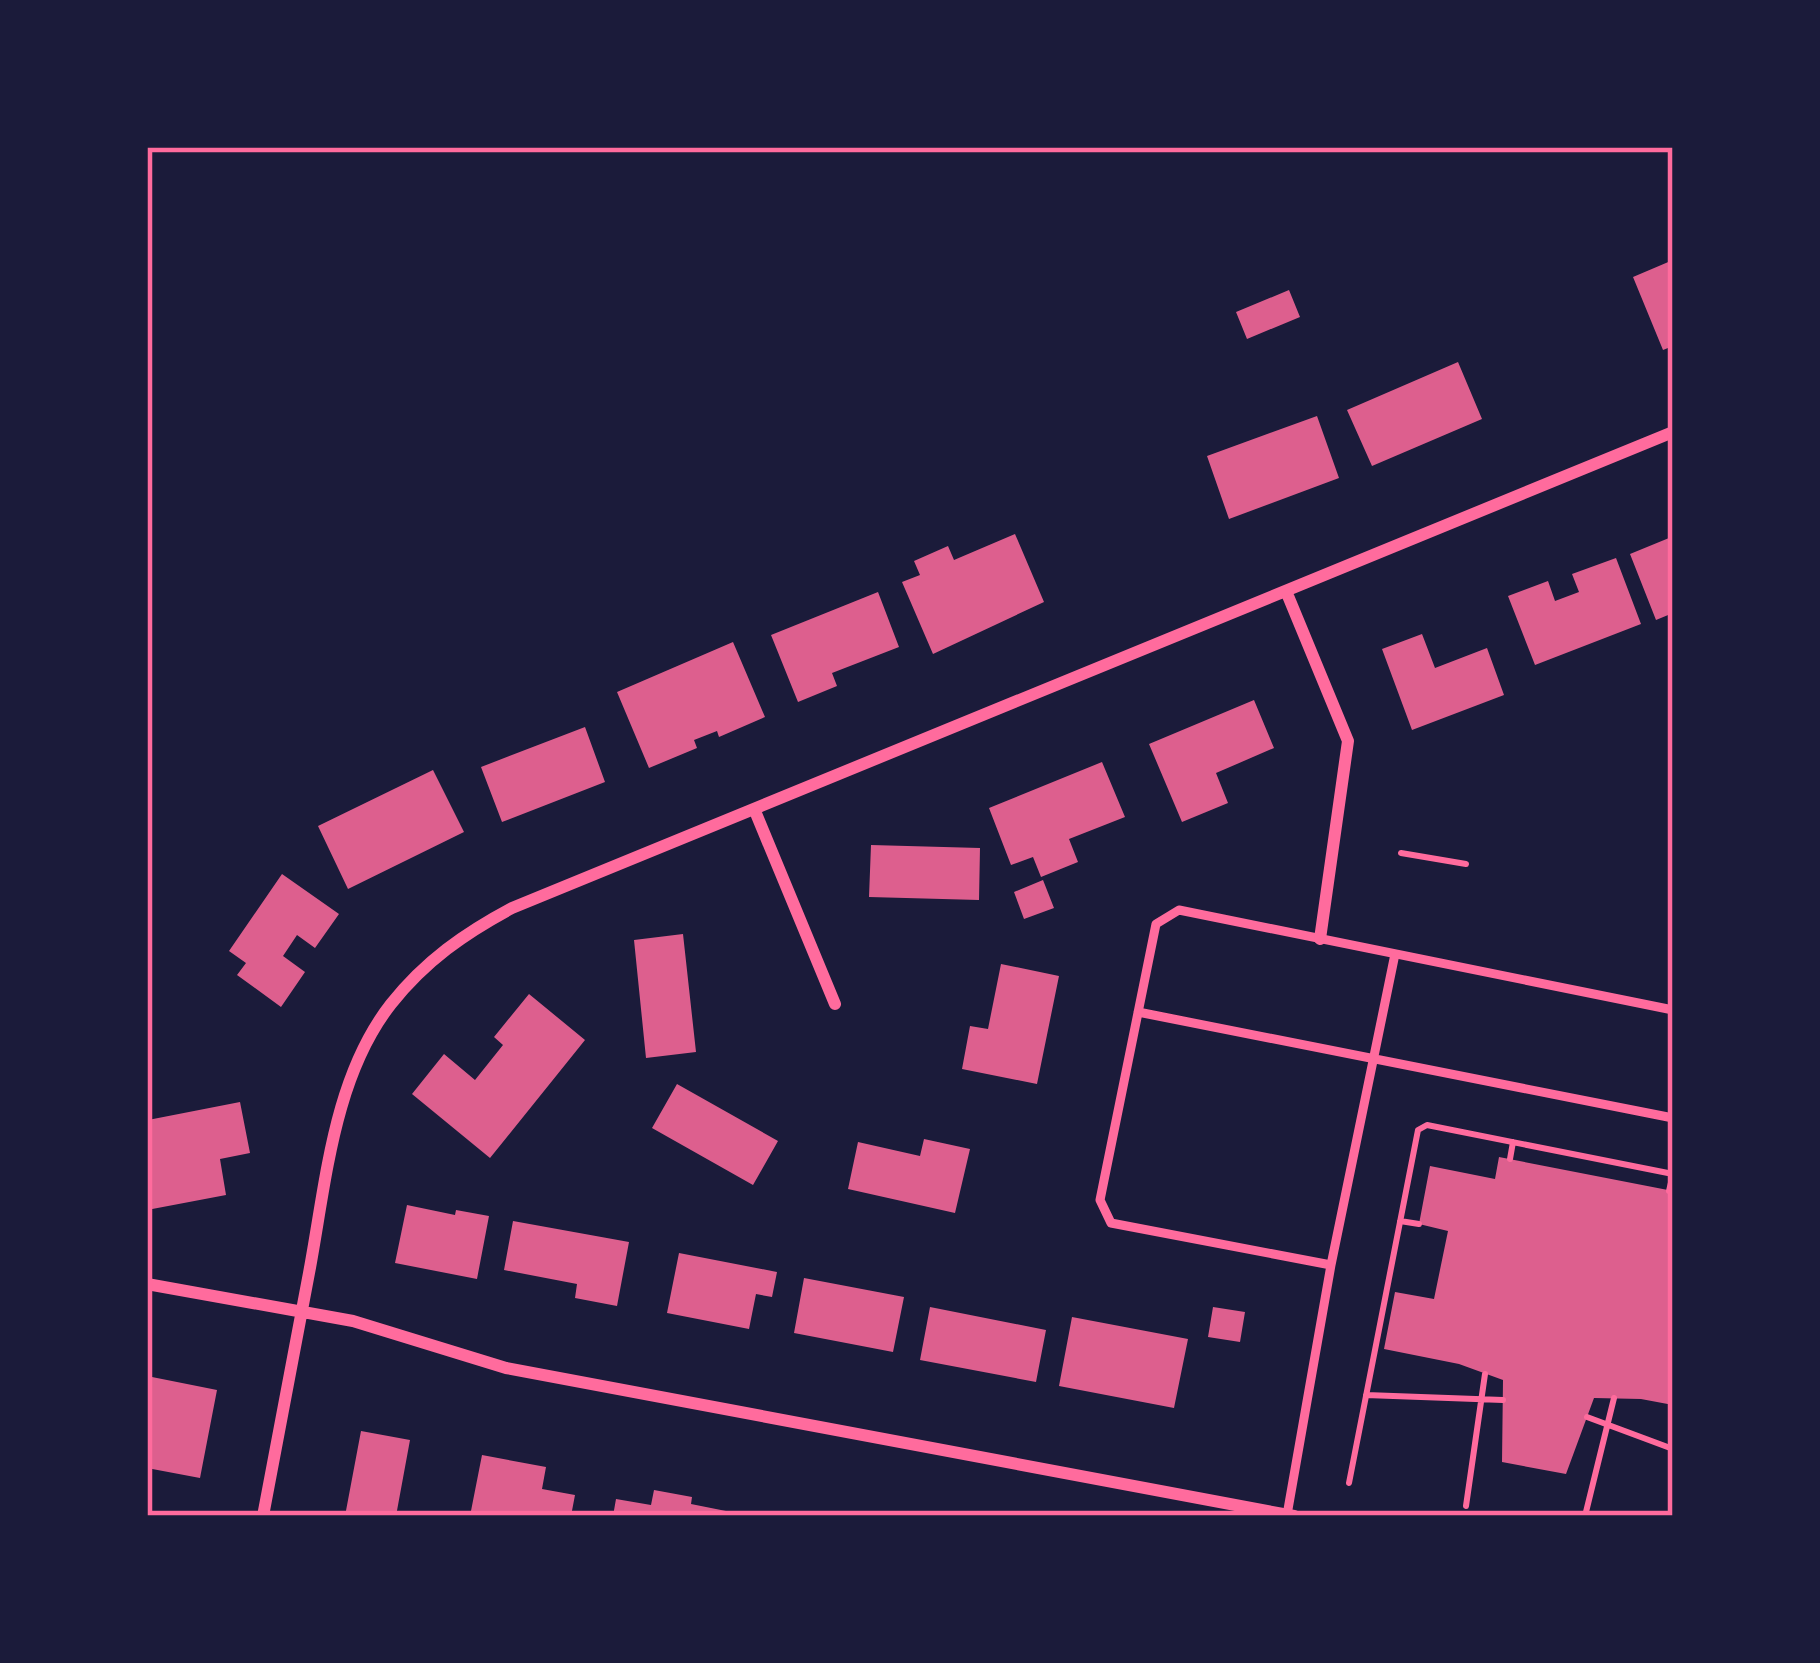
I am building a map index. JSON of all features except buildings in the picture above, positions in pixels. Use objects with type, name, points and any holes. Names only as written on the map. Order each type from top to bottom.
[{"type":"street","points":[[263,1516],[332,1144],[357,1063],[389,1006],[433,958],[470,930],[512,908],[1673,432]]},
{"type":"street","points":[[1286,591],[1348,740],[1320,939]]},
{"type":"street","points":[[754,811],[835,1004]]},
{"type":"street","points":[[147,1284],[353,1321],[506,1368],[1212,1509],[1291,1515]]},
{"type":"lane","points":[[1331,1265],[1111,1222],[1100,1200],[1156,924],[1179,910],[1673,1010]]},
{"type":"lane","points":[[1291,1515],[1331,1265],[1395,954]]},
{"type":"lane","points":[[1138,1012],[1673,1118]]},
{"type":"path","points":[[1402,853],[1466,863]]},
{"type":"path","points":[[1349,1484],[1418,1130],[1427,1125],[1673,1174],[1669,1190]]},
{"type":"path","points":[[1510,1159],[1513,1142]]},
{"type":"path","points":[[1400,1220],[1419,1223]]},
{"type":"path","points":[[1466,1506],[1485,1374]]},
{"type":"path","points":[[1366,1395],[1503,1400]]},
{"type":"path","points":[[1585,1516],[1614,1398]]},
{"type":"path","points":[[1587,1417],[1673,1449]]}]
